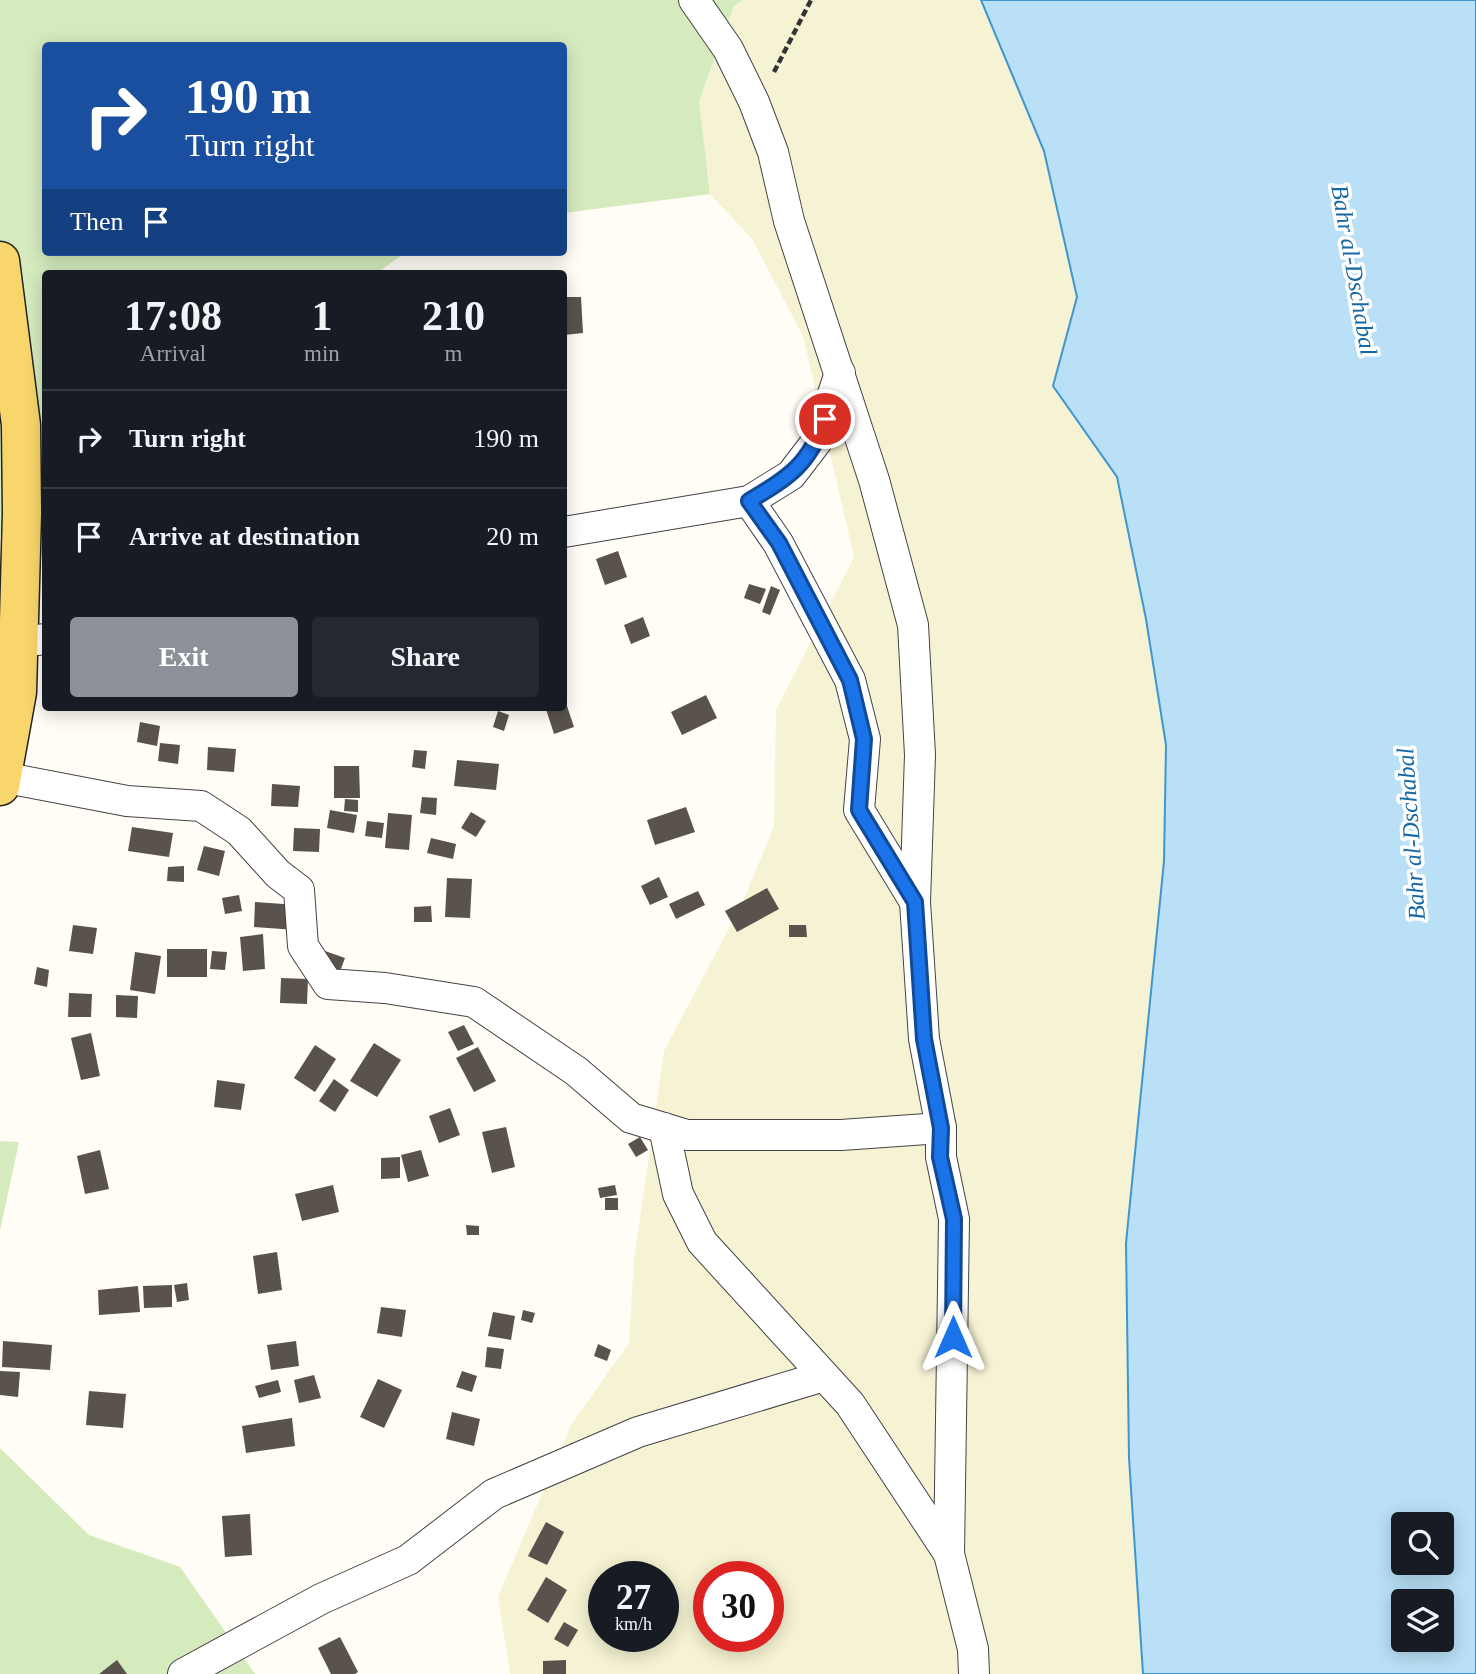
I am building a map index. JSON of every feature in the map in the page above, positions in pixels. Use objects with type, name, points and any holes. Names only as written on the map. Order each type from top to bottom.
[{"type":"main road","points":[[0,261],[21,425],[32,641],[17,692],[1,782]]},
{"type":"street","points":[[694,0],[728,49],[754,102],[774,152],[789,221],[874,480],[913,625],[920,755],[915,902],[924,1039],[941,1128],[940,1157],[954,1219],[949,1554],[974,1649],[974,1674]]},
{"type":"street","points":[[567,531],[749,501],[791,475],[817,441],[840,373]]},
{"type":"street","points":[[749,501],[779,543],[850,680],[864,739],[859,810],[915,902]]},
{"type":"street","points":[[1,782],[127,801],[201,806],[239,831],[278,874],[299,890],[303,946],[328,984],[385,988],[474,1002],[576,1071],[631,1118],[687,1135],[841,1135],[941,1128]]},
{"type":"street","points":[[664,1128],[678,1194],[702,1242],[850,1404],[949,1554]]},
{"type":"street","points":[[183,1674],[321,1599],[408,1560],[494,1493],[638,1432],[824,1376]]},
{"type":"path","points":[[754,102],[782,58],[811,0]]},
{"type":"shaded area","points":[[743,0],[981,0],[1044,151],[1077,297],[1053,386],[1117,477],[1146,619],[1166,745],[1164,861],[1126,1243],[1129,1458],[1143,1674],[510,1674],[498,1597],[571,1425],[629,1343],[634,1260],[664,1051],[742,904],[774,826],[776,710],[854,557],[803,336],[752,239],[710,194],[699,101],[734,6]]},
{"type":"green space","points":[[0,0],[743,0],[734,6],[699,101],[710,194],[567,213],[567,42],[42,42],[42,256],[400,256],[381,270],[42,270],[42,555],[0,534]]},
{"type":"green space","points":[[0,1141],[19,1142],[0,1231]]},
{"type":"green space","points":[[0,1448],[89,1535],[180,1567],[255,1674],[0,1674]]},
{"type":"water","name":"Bahr al-Dschabal","points":[[981,0],[1476,0],[1476,1674],[1143,1674],[1129,1458],[1126,1243],[1164,861],[1166,745],[1146,619],[1117,477],[1053,386],[1077,297],[1044,151]]},
{"type":"building","points":[[567,297],[581,297],[583,333],[567,335]]},
{"type":"building","points":[[618,551],[627,577],[605,585],[596,559]]},
{"type":"building","points":[[749,584],[766,589],[760,604],[744,598]]},
{"type":"building","points":[[771,586],[780,590],[770,615],[762,612]]},
{"type":"building","points":[[643,617],[650,636],[631,644],[624,625]]},
{"type":"building","points":[[706,695],[717,718],[682,735],[671,712]]},
{"type":"building","points":[[567,706],[574,727],[554,734],[547,711],[567,711]]},
{"type":"building","points":[[498,711],[509,715],[504,731],[493,727]]},
{"type":"building","points":[[140,722],[160,726],[157,746],[137,742]]},
{"type":"building","points":[[160,743],[180,745],[178,764],[158,761]]},
{"type":"building","points":[[208,747],[236,749],[234,772],[207,770]]},
{"type":"building","points":[[414,750],[427,751],[425,769],[412,767]]},
{"type":"building","points":[[457,760],[499,764],[496,790],[454,786]]},
{"type":"building","points":[[334,766],[359,766],[360,798],[334,798]]},
{"type":"building","points":[[272,784],[300,786],[298,807],[271,806]]},
{"type":"building","points":[[422,797],[437,798],[436,815],[420,813]]},
{"type":"building","points":[[345,799],[358,800],[358,812],[344,811]]},
{"type":"building","points":[[686,807],[695,832],[655,845],[647,820]]},
{"type":"building","points":[[330,810],[357,815],[354,833],[327,828]]},
{"type":"building","points":[[471,812],[486,821],[476,837],[461,828]]},
{"type":"building","points":[[388,813],[412,815],[409,850],[385,848]]},
{"type":"building","points":[[367,821],[384,823],[382,838],[365,836]]},
{"type":"building","points":[[132,827],[173,833],[169,857],[128,851]]},
{"type":"building","points":[[294,828],[320,829],[319,852],[293,851]]},
{"type":"building","points":[[431,838],[456,844],[453,859],[427,853]]},
{"type":"building","points":[[204,846],[225,851],[219,876],[197,870]]},
{"type":"building","points":[[184,866],[184,882],[167,881],[168,867]]},
{"type":"building","points":[[659,877],[668,897],[650,905],[641,886]]},
{"type":"building","points":[[447,878],[472,879],[470,918],[445,917]]},
{"type":"building","points":[[767,888],[779,909],[737,932],[725,911]]},
{"type":"building","points":[[698,891],[705,905],[676,919],[669,904]]},
{"type":"building","points":[[239,895],[242,911],[225,914],[222,898]]},
{"type":"building","points":[[255,902],[298,905],[296,930],[254,927]]},
{"type":"building","points":[[431,906],[432,922],[414,922],[414,907]]},
{"type":"building","points":[[73,925],[97,928],[93,954],[69,951]]},
{"type":"building","points":[[789,925],[806,925],[807,937],[789,937]]},
{"type":"building","points":[[263,934],[265,969],[243,971],[240,937]]},
{"type":"building","points":[[167,949],[207,949],[207,977],[167,977]]},
{"type":"building","points":[[212,951],[227,952],[225,970],[210,969]]},
{"type":"building","points":[[325,951],[345,958],[339,974],[319,967]]},
{"type":"building","points":[[135,952],[161,956],[155,994],[130,990]]},
{"type":"building","points":[[37,967],[49,970],[47,987],[34,984]]},
{"type":"building","points":[[281,978],[308,979],[307,1004],[280,1003]]},
{"type":"building","points":[[69,993],[92,994],[91,1017],[68,1017]]},
{"type":"building","points":[[116,995],[138,996],[137,1018],[116,1017]]},
{"type":"building","points":[[464,1025],[474,1044],[458,1051],[448,1032]]},
{"type":"building","points":[[91,1033],[100,1076],[81,1080],[71,1038]]},
{"type":"building","points":[[374,1043],[401,1060],[377,1097],[350,1081]]},
{"type":"building","points":[[315,1045],[336,1059],[315,1092],[294,1078]]},
{"type":"building","points":[[478,1047],[496,1081],[474,1092],[456,1058]]},
{"type":"building","points":[[334,1079],[349,1090],[335,1112],[319,1101]]},
{"type":"building","points":[[217,1080],[245,1084],[241,1110],[214,1107]]},
{"type":"building","points":[[450,1108],[460,1135],[439,1143],[429,1116]]},
{"type":"building","points":[[506,1127],[515,1167],[492,1173],[482,1132]]},
{"type":"building","points":[[640,1137],[648,1150],[636,1157],[628,1144]]},
{"type":"building","points":[[100,1150],[109,1189],[85,1194],[77,1156]]},
{"type":"building","points":[[421,1150],[429,1176],[408,1182],[401,1155]]},
{"type":"building","points":[[400,1157],[400,1178],[381,1179],[381,1158]]},
{"type":"building","points":[[333,1185],[339,1212],[302,1221],[295,1194]]},
{"type":"building","points":[[615,1185],[617,1195],[600,1198],[598,1188]]},
{"type":"building","points":[[605,1198],[618,1198],[618,1210],[605,1210]]},
{"type":"building","points":[[466,1225],[479,1226],[479,1235],[467,1235]]},
{"type":"building","points":[[277,1252],[282,1290],[258,1294],[253,1256]]},
{"type":"building","points":[[187,1283],[189,1300],[177,1302],[174,1285]]},
{"type":"building","points":[[172,1285],[172,1307],[144,1308],[143,1286]]},
{"type":"building","points":[[138,1286],[140,1312],[99,1315],[98,1290]]},
{"type":"building","points":[[381,1307],[406,1310],[402,1337],[377,1333]]},
{"type":"building","points":[[523,1310],[535,1313],[532,1323],[521,1320]]},
{"type":"building","points":[[493,1312],[515,1316],[511,1340],[488,1336]]},
{"type":"building","points":[[3,1341],[52,1345],[50,1370],[2,1367]]},
{"type":"building","points":[[296,1341],[299,1366],[271,1370],[267,1345]]},
{"type":"building","points":[[598,1344],[611,1350],[607,1361],[594,1356]]},
{"type":"building","points":[[487,1347],[504,1349],[501,1369],[485,1367]]},
{"type":"building","points":[[0,1371],[20,1372],[18,1397],[0,1395]]},
{"type":"building","points":[[462,1371],[477,1376],[472,1392],[456,1387]]},
{"type":"building","points":[[314,1375],[321,1398],[299,1403],[294,1380]]},
{"type":"building","points":[[378,1379],[402,1390],[384,1428],[360,1417]]},
{"type":"building","points":[[278,1380],[281,1392],[259,1398],[255,1386]]},
{"type":"building","points":[[89,1391],[126,1394],[123,1428],[86,1425]]},
{"type":"building","points":[[452,1412],[480,1419],[474,1446],[446,1439]]},
{"type":"building","points":[[292,1418],[295,1446],[246,1453],[242,1426]]},
{"type":"building","points":[[250,1514],[252,1555],[225,1557],[222,1516]]},
{"type":"building","points":[[546,1522],[564,1532],[547,1565],[528,1556]]},
{"type":"building","points":[[546,1577],[567,1590],[548,1623],[527,1610]]},
{"type":"building","points":[[564,1622],[578,1630],[568,1647],[554,1639]]},
{"type":"building","points":[[340,1637],[358,1672],[355,1674],[331,1674],[318,1648]]},
{"type":"building","points":[[117,1660],[127,1674],[99,1674]]},
{"type":"building","points":[[566,1660],[566,1674],[543,1674],[543,1661]]},
{"type":"route","points":[[825,419],[817,441],[791,475],[749,501],[779,543],[850,680],[864,739],[859,810],[880,850],[915,902],[924,1039],[941,1128],[940,1157],[954,1219],[953,1337]]}]
